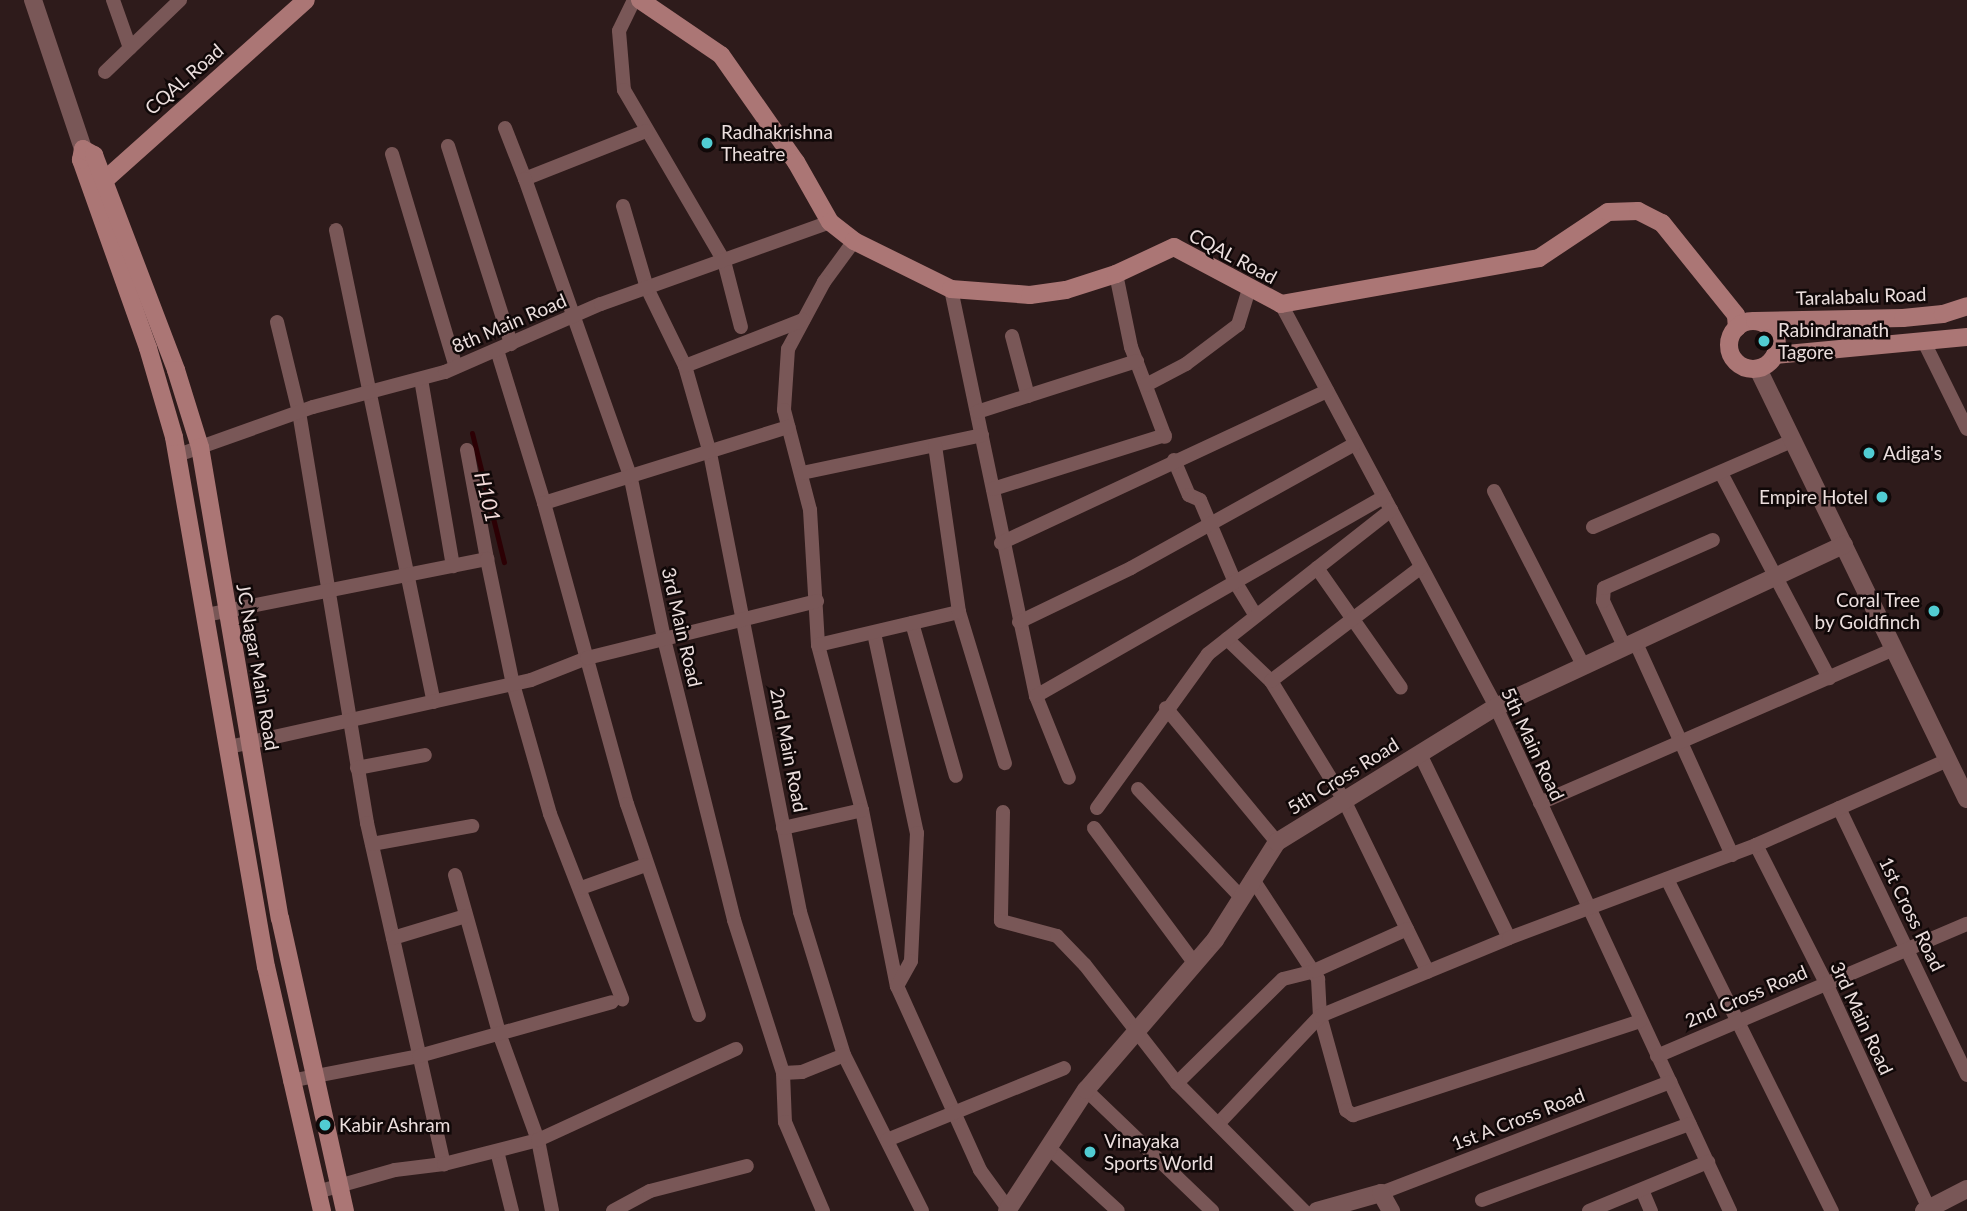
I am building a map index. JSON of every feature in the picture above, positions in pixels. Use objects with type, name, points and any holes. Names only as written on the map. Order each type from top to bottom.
[{"type":"main road","name":"CQAL Road","points":[[98,186],[306,0]]},
{"type":"main road","name":"CQAL Road","points":[[639,0],[721,55],[796,162],[830,222],[854,241],[951,289],[1030,295],[1116,274],[1180,247],[1249,289],[1280,304],[1539,258],[1608,212],[1638,211],[1662,223],[1736,315],[1737,328]]},
{"type":"main road","name":"JC Nagar Main Road","points":[[83,149],[94,155],[98,186],[178,455],[290,1081],[321,1211]]},
{"type":"main road","name":"JC Nagar Main Road","points":[[98,186],[165,340],[200,447],[280,918],[345,1211]]},
{"type":"main road","name":"Taralabalu Road","points":[[1755,321],[1903,317],[1943,314],[1967,306]]},
{"type":"main road","points":[[1776,355],[1776,335],[1755,321],[1737,328],[1729,342],[1732,357],[1743,368],[1758,369],[1776,355],[1967,337]]},
{"type":"main road","points":[[148,348],[165,340]]},
{"type":"street","name":"JC Nagar Main Road","points":[[33,0],[83,149]]},
{"type":"street","points":[[113,0],[130,48]]},
{"type":"street","points":[[105,72],[180,0]]},
{"type":"street","points":[[634,0],[619,31],[618,58],[624,90],[724,261],[741,327]]},
{"type":"street","name":"3rd Main Road","points":[[505,128],[631,479],[664,639],[734,920],[783,1073],[785,1122],[823,1211]]},
{"type":"street","points":[[525,179],[646,131]]},
{"type":"street","points":[[449,146],[544,503],[646,865],[699,1015]]},
{"type":"street","points":[[392,154],[456,367]]},
{"type":"street","name":"2nd Main Road","points":[[622,206],[647,288],[685,366],[710,453],[800,912],[844,1055],[922,1211]]},
{"type":"street","name":"8th Main Road","points":[[178,455],[299,412],[456,367],[647,288],[830,222]]},
{"type":"street","points":[[336,230],[434,702]]},
{"type":"street","points":[[854,241],[803,320],[788,349],[784,410],[810,510],[818,645],[862,810],[897,986],[980,1170],[1008,1210]]},
{"type":"street","points":[[993,489],[1165,436],[1137,361],[1116,274]]},
{"type":"street","points":[[951,289],[993,489],[1001,543],[1036,696],[1069,778]]},
{"type":"street","points":[[1146,385],[1186,364],[1238,325],[1249,289]]},
{"type":"street","name":"5th Main Road","points":[[1280,304],[1496,707],[1588,912],[1730,1211]]},
{"type":"street","points":[[685,366],[803,320]]},
{"type":"street","points":[[277,322],[299,412],[326,592],[372,844],[444,1164]]},
{"type":"street","points":[[1012,336],[1028,396]]},
{"type":"street","points":[[1924,342],[1967,429]]},
{"type":"street","points":[[977,412],[1137,361]]},
{"type":"street","points":[[1758,369],[1967,799]]},
{"type":"street","points":[[421,379],[453,566]]},
{"type":"street","points":[[1001,543],[1045,525],[1174,460],[1327,391]]},
{"type":"street","points":[[544,503],[631,479],[788,427]]},
{"type":"street","points":[[802,473],[982,435]]},
{"type":"street","points":[[1593,527],[1792,441]]},
{"type":"street","points":[[1019,622],[1132,568],[1209,522],[1355,444]]},
{"type":"street","points":[[935,446],[960,612],[1005,763]]},
{"type":"street","points":[[290,1081],[419,1056],[617,1000],[581,888],[550,814],[513,684],[467,450]]},
{"type":"street","points":[[1174,460],[1189,495],[1200,500],[1234,580],[1256,616]]},
{"type":"street","points":[[1721,473],[1829,678]]},
{"type":"street","points":[[1494,491],[1583,665]]},
{"type":"street","points":[[1036,696],[1384,496]]},
{"type":"street","points":[[1097,808],[1166,708],[1208,654],[1391,510]]},
{"type":"street","points":[[1713,540],[1604,588],[1603,601],[1681,742],[1732,855]]},
{"type":"street","name":"5th Cross Road","points":[[1008,1210],[1086,1090],[1195,964],[1277,842],[1496,707],[1844,545]]},
{"type":"street","points":[[206,615],[487,559]]},
{"type":"street","points":[[1270,681],[1421,567]]},
{"type":"street","points":[[1317,568],[1401,688]]},
{"type":"street","points":[[229,747],[513,684],[587,658],[817,601]]},
{"type":"street","points":[[818,645],[960,612]]},
{"type":"street","points":[[912,623],[956,776]]},
{"type":"street","points":[[874,633],[917,833],[911,961],[897,986]]},
{"type":"street","points":[[1227,639],[1270,681],[1344,800],[1428,972]]},
{"type":"street","points":[[1540,803],[1895,649]]},
{"type":"street","points":[[1166,708],[1277,842]]},
{"type":"street","points":[[1420,754],[1509,939]]},
{"type":"street","points":[[357,768],[425,755]]},
{"type":"street","points":[[1218,1124],[1320,1016],[1509,939],[1588,912],[1732,855],[1948,760]]},
{"type":"street","points":[[1138,789],[1241,897]]},
{"type":"street","name":"1st Cross Road","points":[[1839,808],[1908,947],[1967,1075]]},
{"type":"street","points":[[783,828],[862,810]]},
{"type":"street","points":[[1003,812],[1001,921],[1057,936],[1177,1083],[1304,1211]]},
{"type":"street","points":[[372,844],[472,826]]},
{"type":"street","points":[[1094,828],[1195,964]]},
{"type":"street","name":"3rd Main Road","points":[[1756,845],[1826,983],[1926,1210]]},
{"type":"street","points":[[581,888],[646,865]]},
{"type":"street","points":[[455,875],[499,1033],[538,1140],[552,1211]]},
{"type":"street","points":[[1252,878],[1314,971],[1320,1016],[1346,1110],[1353,1115],[1640,1021]]},
{"type":"street","points":[[1667,879],[1832,1211]]},
{"type":"street","points":[[393,938],[466,916]]},
{"type":"street","name":"2nd Cross Road","points":[[1657,1056],[1967,924]]},
{"type":"street","points":[[1177,1083],[1283,979],[1314,971],[1408,929]]},
{"type":"street","points":[[317,1192],[395,1170],[444,1164],[538,1140],[736,1049]]},
{"type":"street","points":[[783,1073],[802,1072],[844,1055]]},
{"type":"street","points":[[887,1140],[1064,1068]]},
{"type":"street","name":"1st A Cross Road","points":[[1381,1193],[1670,1082]]},
{"type":"street","points":[[1086,1090],[1212,1211]]},
{"type":"street","points":[[1482,1200],[1690,1124]]},
{"type":"street","points":[[1049,1148],[1118,1211]]},
{"type":"street","points":[[497,1151],[512,1211]]},
{"type":"street","points":[[1589,1211],[1708,1162]]},
{"type":"street","points":[[613,1211],[650,1191],[747,1166]]},
{"type":"street","points":[[1926,1210],[1967,1189]]},
{"type":"street","points":[[1642,1190],[1651,1211]]},
{"type":"street","points":[[1317,1211],[1381,1193],[1391,1211]]},
{"type":"waterway","name":"H101","points":[[472,433],[504,562]]},
{"type":"place","name":"Radhakrishna Theatre","points":[[707,143]]},
{"type":"place","name":"Rabindranath Tagore","points":[[1764,341]]},
{"type":"place","name":"Adiga's","points":[[1869,453]]},
{"type":"place","name":"Empire Hotel","points":[[1882,497]]},
{"type":"place","name":"Coral Tree by Goldfinch","points":[[1934,611]]},
{"type":"place","name":"Kabir Ashram","points":[[325,1125]]},
{"type":"place","name":"Vinayaka Sports World","points":[[1090,1152]]}]
